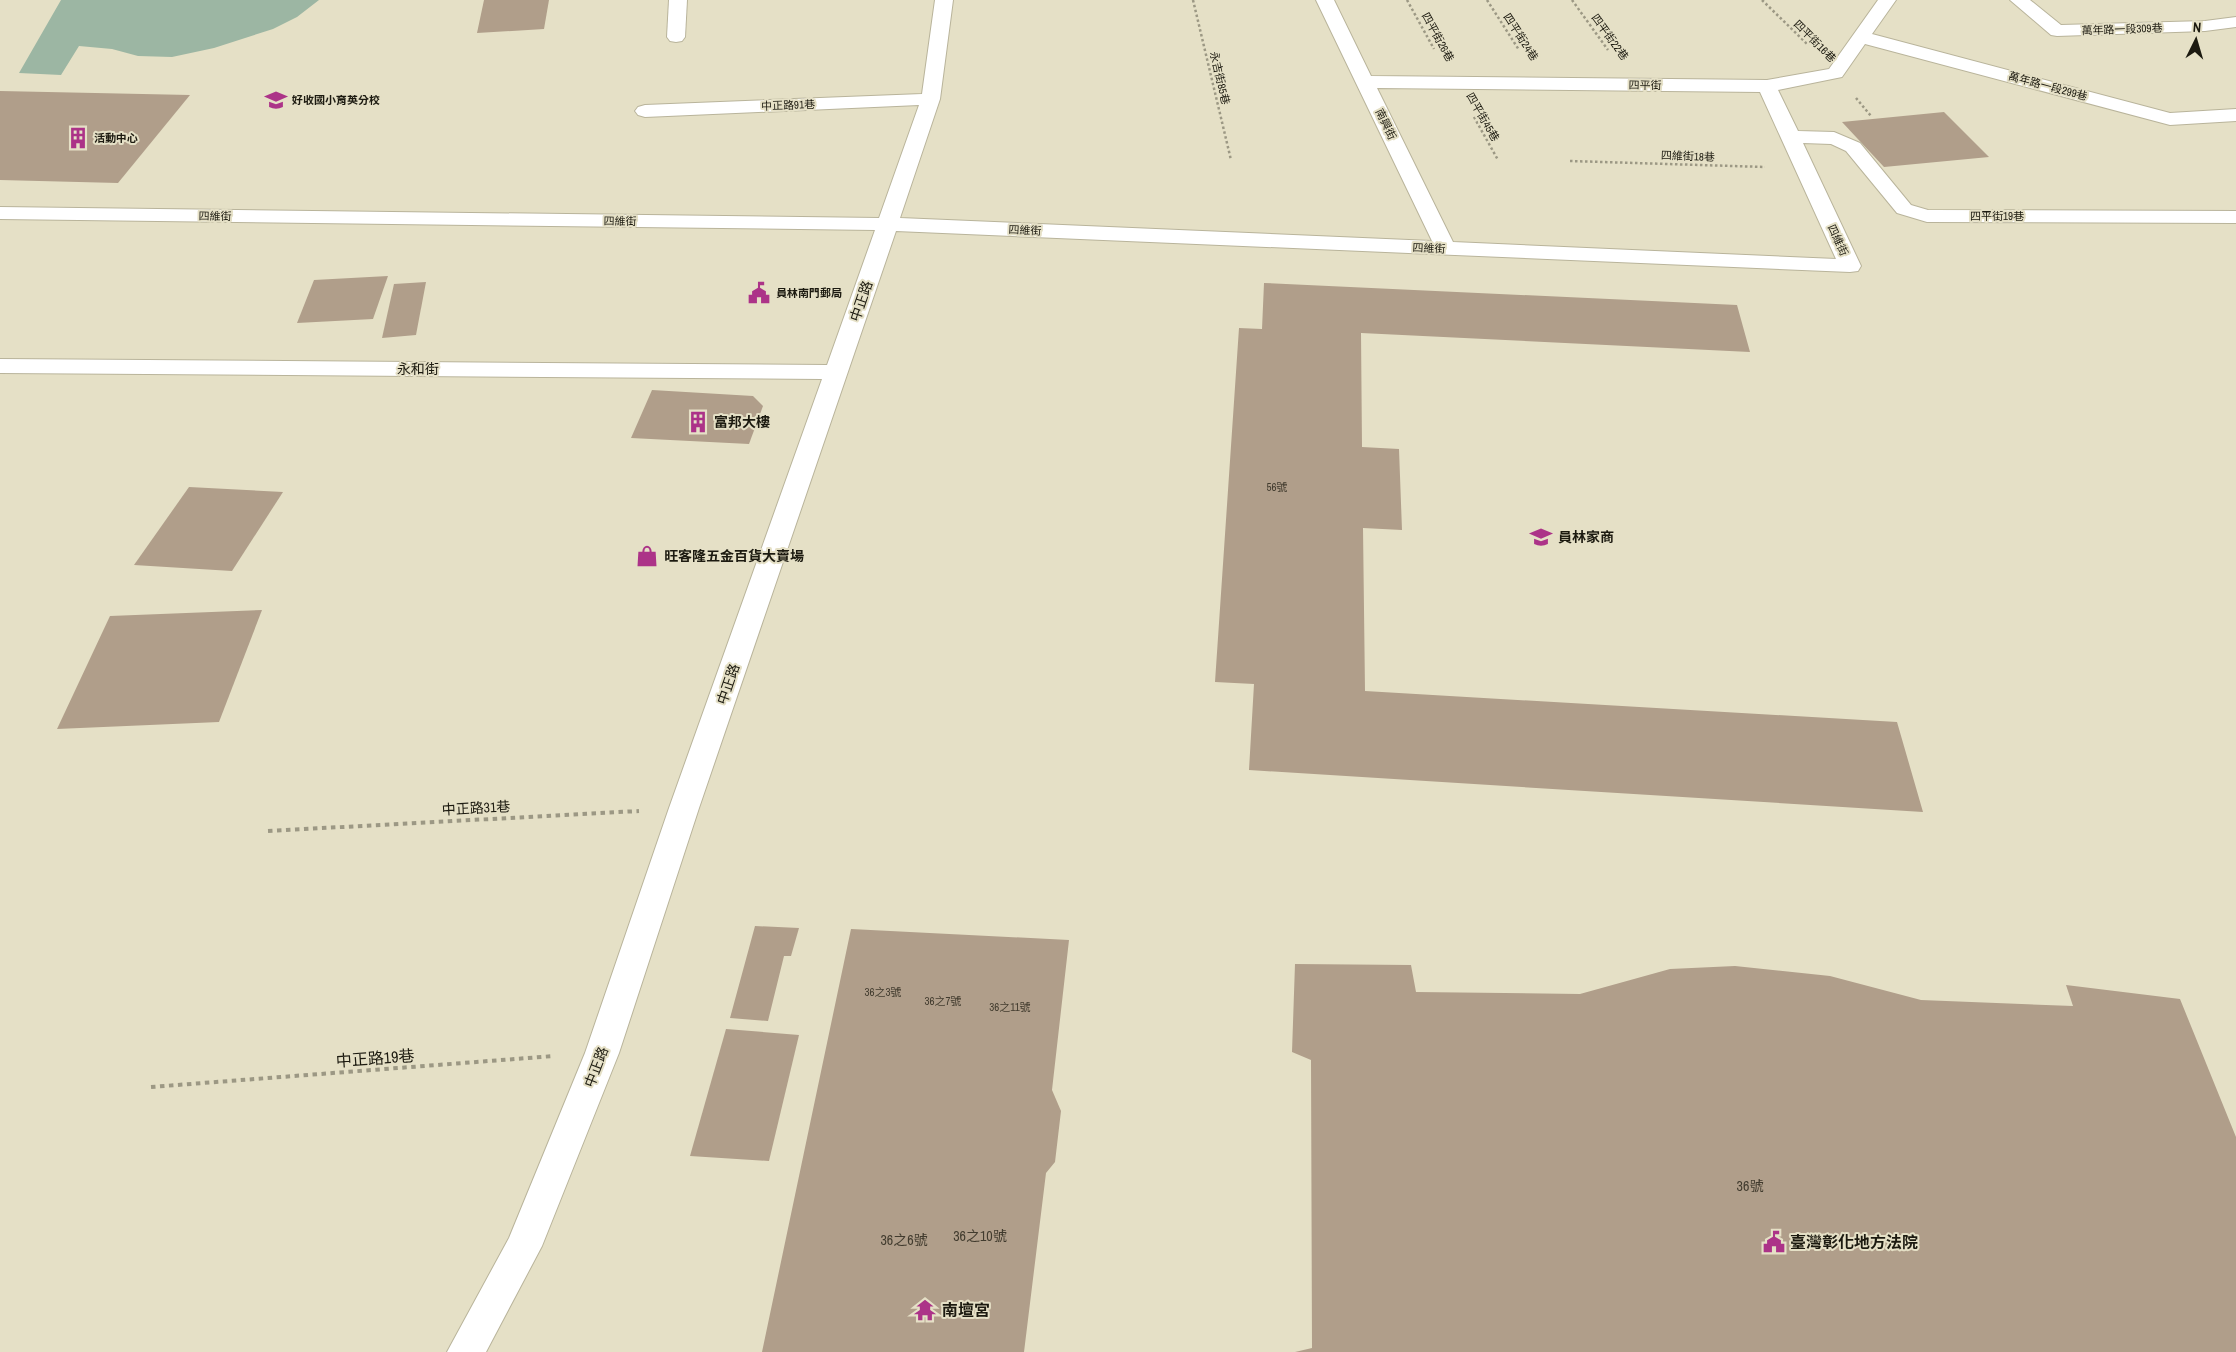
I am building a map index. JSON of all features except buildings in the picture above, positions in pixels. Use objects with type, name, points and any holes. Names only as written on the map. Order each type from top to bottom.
[{"type":"street","points":[[676,37],[678,0]]},
{"type":"street","name":"中正路","points":[[466,1352],[524,1246],[602,1053],[684,808],[931,99],[944,0]]},
{"type":"street","name":"南興街","points":[[1325,0],[1446,249]]},
{"type":"street","points":[[1835,73],[1887,0]]},
{"type":"street","name":"萬年路一段309巷","points":[[2019,0],[2057,31],[2205,26],[2236,22]]},
{"type":"street","name":"萬年路一段299巷","points":[[1862,37],[2170,119],[2236,115]]},
{"type":"street","name":"四平街","points":[[1365,82],[1767,86],[1835,73]]},
{"type":"street","name":"四維街","points":[[0,213],[887,224],[1850,266],[1767,86]]},
{"type":"street","name":"中正路91巷","points":[[645,112],[931,99]]},
{"type":"street","name":"四平街19巷","points":[[1790,137],[1834,138],[1853,147],[1904,209],[1927,216],[2236,216]]},
{"type":"street","name":"永和街","points":[[0,366],[837,372]]},
{"type":"path","name":"永吉街85巷","points":[[1193,0],[1230,160]]},
{"type":"path","name":"四平街26巷","points":[[1407,0],[1454,83]]},
{"type":"path","name":"四平街24巷","points":[[1487,0],[1541,84]]},
{"type":"path","name":"四平街22巷","points":[[1572,0],[1634,85]]},
{"type":"path","name":"四平街16巷","points":[[1762,0],[1835,73]]},
{"type":"path","name":"四平街45巷","points":[[1454,83],[1498,160]]},
{"type":"path","name":"四維街18巷","points":[[1570,161],[1805,169]]},
{"type":"path","name":"中正路31巷","points":[[268,832],[684,808]]},
{"type":"path","name":"中正路19巷","points":[[151,1087],[602,1053]]},
{"type":"green space","points":[[61,0],[319,0],[297,17],[273,29],[214,48],[172,57],[138,56],[112,49],[79,46],[61,75],[19,73]]},
{"type":"place","name":"好收國小育英分校","points":[[276,100]]},
{"type":"place","name":"活動中心","points":[[78,138]]},
{"type":"place","name":"員林南門郵局","points":[[759,293]]},
{"type":"place","name":"富邦大樓","points":[[698,422]]},
{"type":"place","name":"員林家商","points":[[1541,537]]},
{"type":"place","name":"旺客隆五金百貨大賣場","points":[[647,556]]},
{"type":"place","name":"臺灣彰化地方法院","points":[[1774,1242]]},
{"type":"place","name":"南壇宮","points":[[925,1310]]}]
